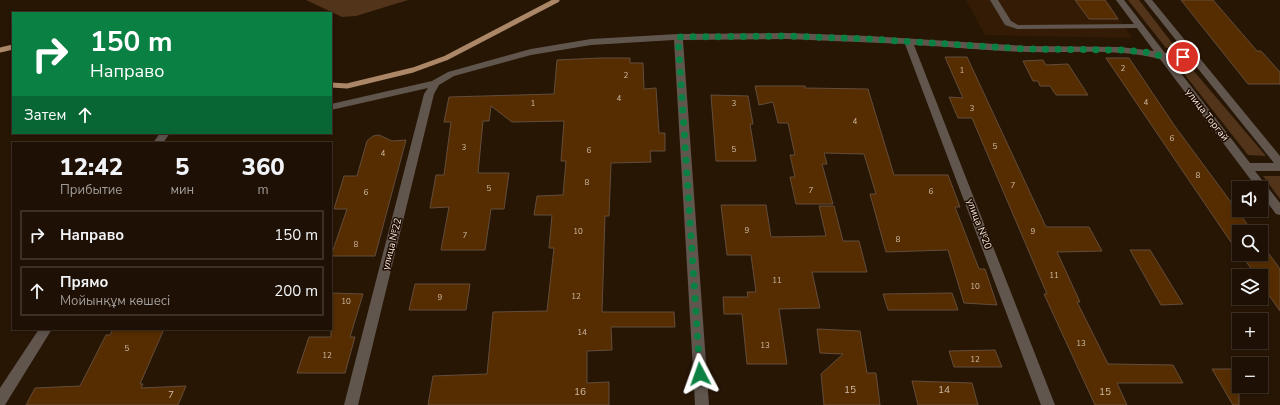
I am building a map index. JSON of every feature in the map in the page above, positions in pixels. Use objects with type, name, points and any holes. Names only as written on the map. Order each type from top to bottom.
[{"type":"street","name":"улица Торгай","points":[[1120,0],[1280,211]]},
{"type":"street","points":[[1148,0],[1280,163]]},
{"type":"street","points":[[332,107],[435,83],[451,74],[531,52],[591,42],[678,37],[787,36],[869,39],[1026,49],[1120,50],[1145,52],[1161,56],[1195,57]]},
{"type":"street","points":[[678,37],[702,405]]},
{"type":"street","name":"улица №20","points":[[909,42],[1048,405]]},
{"type":"street","name":"улица №22","points":[[351,405],[429,94],[435,83]]},
{"type":"street","points":[[1247,167],[1280,167]]},
{"type":"street","points":[[0,400],[45,330]]},
{"type":"lane","points":[[994,0],[1008,23],[1017,26],[1139,26]]},
{"type":"shaded area","points":[[306,0],[408,0],[356,16],[342,17]]},
{"type":"shaded area","points":[[966,0],[1107,0],[1132,38],[985,35]]},
{"type":"shaded area","points":[[1128,0],[1139,0],[1176,48],[1166,48]]},
{"type":"shaded area","points":[[1174,61],[1187,63],[1266,156],[1248,155]]},
{"type":"shaded area","points":[[1263,176],[1280,176],[1280,199],[1268,181]]},
{"type":"building","points":[[1075,0],[1105,0],[1118,19],[1089,19]]},
{"type":"building","points":[[1181,0],[1213,0],[1257,51],[1261,51],[1280,72],[1280,84],[1248,84]]},
{"type":"building","points":[[945,57],[967,57],[1046,227],[1089,227],[1102,251],[1057,252],[1080,302],[1077,302],[1108,364],[1173,365],[1183,383],[1117,383],[1127,405],[1095,405],[1044,294],[1047,294],[972,118],[958,118],[949,97],[963,98]]},
{"type":"building","points":[[630,58],[630,63],[643,63],[644,89],[656,88],[659,133],[665,133],[665,151],[650,151],[651,162],[611,163],[609,216],[605,216],[602,312],[674,312],[675,327],[611,327],[612,350],[587,351],[587,383],[609,382],[609,405],[428,405],[433,376],[487,374],[493,312],[547,311],[554,248],[549,248],[552,215],[534,215],[537,196],[563,195],[566,161],[561,161],[564,121],[512,122],[491,106],[489,121],[483,121],[478,173],[509,173],[504,209],[491,209],[485,250],[441,250],[449,207],[430,208],[436,175],[444,175],[451,122],[444,122],[449,97],[554,94],[557,60]]},
{"type":"building","points":[[1106,58],[1129,58],[1174,125],[1232,204],[1232,217],[1242,217],[1248,225],[1232,225],[1232,244]]},
{"type":"building","points":[[1043,60],[1046,65],[1068,64],[1088,95],[1056,95],[1050,86],[1040,86],[1038,81],[1033,81],[1023,61]]},
{"type":"building","points":[[755,86],[805,86],[805,88],[868,89],[894,175],[948,175],[960,207],[955,207],[979,269],[985,269],[997,305],[964,303],[948,250],[886,252],[870,194],[876,194],[864,154],[824,153],[827,164],[822,164],[833,204],[796,204],[790,177],[795,177],[790,155],[795,155],[788,123],[778,123],[773,102],[759,105]]},
{"type":"building","points":[[711,95],[748,96],[753,124],[750,124],[756,161],[716,161]]},
{"type":"building","points":[[379,135],[392,141],[406,140],[375,256],[332,256],[347,209],[334,209],[344,176],[357,176],[367,141],[373,136]]},
{"type":"building","points":[[721,205],[766,205],[771,237],[826,236],[819,206],[834,206],[843,241],[859,241],[867,272],[812,272],[820,308],[779,309],[787,364],[747,364],[742,314],[724,314],[723,297],[748,297],[747,292],[756,292],[751,255],[727,255]]},
{"type":"building","points":[[1130,250],[1150,250],[1183,304],[1161,305]]},
{"type":"building","points":[[1268,253],[1280,269],[1280,311],[1268,294],[1268,269],[1251,269],[1246,261],[1268,261]]},
{"type":"building","points":[[415,284],[470,284],[466,310],[409,310]]},
{"type":"building","points":[[332,293],[363,294],[350,337],[355,337],[345,373],[297,373],[309,337],[331,337]]},
{"type":"building","points":[[952,293],[958,310],[888,310],[883,294]]},
{"type":"building","points":[[817,329],[860,331],[867,373],[876,373],[880,405],[824,405],[821,374],[843,354],[820,353]]},
{"type":"building","points":[[112,330],[164,330],[140,384],[143,384],[141,388],[186,386],[178,405],[26,405],[35,388],[80,386],[106,335],[110,335]]},
{"type":"building","points":[[995,350],[1002,367],[954,367],[949,351]]},
{"type":"building","points":[[1212,369],[1232,369],[1232,393],[1239,393],[1239,405],[1233,405]]},
{"type":"building","points":[[912,381],[972,383],[978,405],[918,405]]},
{"type":"waterway","points":[[332,85],[347,86],[413,70],[446,58],[557,0]]},
{"type":"waterway","points":[[0,50],[12,47]]},
{"type":"route","points":[[700,374],[678,37],[787,36],[869,39],[1026,49],[1120,50],[1145,52],[1161,56],[1183,57]]}]
